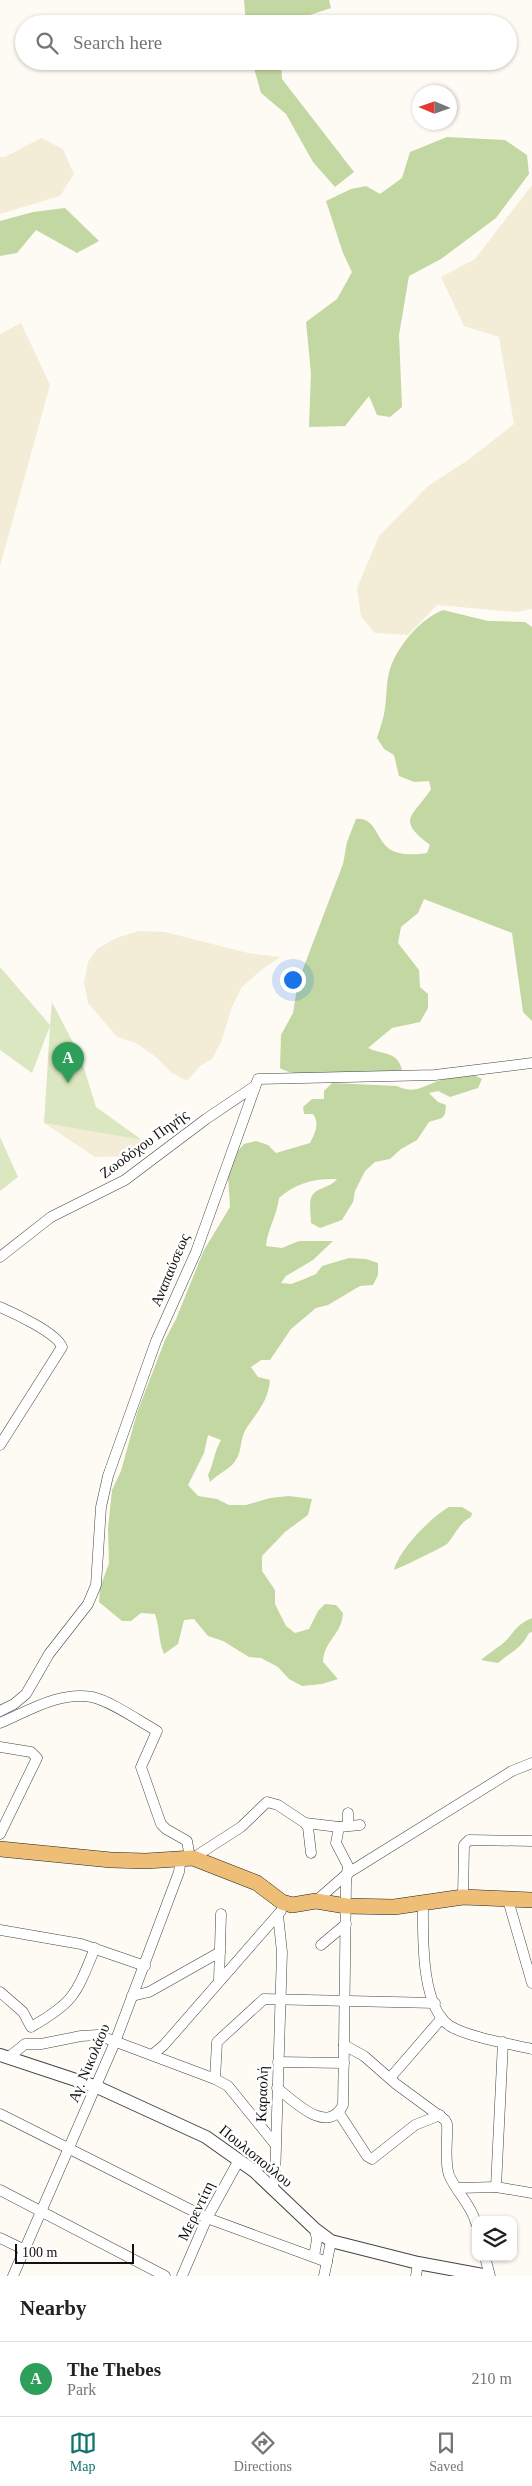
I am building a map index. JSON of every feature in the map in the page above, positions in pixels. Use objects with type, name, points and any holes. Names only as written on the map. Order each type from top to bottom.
[{"type":"main road","points":[[0,1849],[111,1860],[146,1861],[188,1858],[257,1883],[283,1910],[316,1900],[346,1906],[394,1907],[423,1901],[463,1897],[532,1900]]},
{"type":"street","points":[[255,1086],[258,1079],[435,1075],[532,1063]]},
{"type":"street","name":"Ζωοδόχου Πηγής","points":[[0,1257],[51,1217],[125,1180],[206,1118],[255,1086]]},
{"type":"street","name":"Αναπαύσεως","points":[[0,1711],[14,1704],[26,1694],[49,1654],[88,1604],[96,1585],[99,1562],[101,1507],[108,1476],[156,1340],[196,1252],[255,1086]]},
{"type":"street","points":[[231,1103],[239,1108],[244,1117]]},
{"type":"street","points":[[0,1307],[52,1335],[60,1342],[62,1347],[0,1445]]},
{"type":"street","points":[[0,1723],[49,1702],[69,1697],[83,1696],[102,1701],[157,1731],[142,1763],[142,1773],[162,1824],[166,1829],[187,1841],[188,1858],[241,1827],[267,1802],[278,1805],[305,1823],[308,1827],[311,1853]]},
{"type":"street","points":[[0,1748],[31,1752],[37,1758],[0,1834]]},
{"type":"street","points":[[316,1900],[348,1873],[512,1771],[532,1763]]},
{"type":"street","points":[[277,2088],[314,2116],[332,2117],[339,2113],[343,2105],[348,1866],[336,1842],[348,1813]]},
{"type":"street","points":[[305,1823],[343,1826],[360,1825]]},
{"type":"street","points":[[463,1897],[464,1845],[469,1840],[532,1842]]},
{"type":"street","name":"Αγ. Νικολάου","points":[[13,2276],[116,2042],[179,1872],[188,1858]]},
{"type":"street","points":[[508,1900],[532,1983]]},
{"type":"street","points":[[423,1901],[423,1962],[435,2003],[442,2018],[457,2030],[532,2049]]},
{"type":"street","points":[[152,2055],[164,2045],[283,1910]]},
{"type":"street","name":"Καραολή","points":[[272,2188],[275,2179],[283,1910]]},
{"type":"street","points":[[219,1981],[221,1914]]},
{"type":"street","points":[[320,1945],[346,1924]]},
{"type":"street","points":[[0,1930],[81,1944],[145,1966]]},
{"type":"street","points":[[31,2027],[60,2010],[78,1990],[95,1948]]},
{"type":"street","points":[[132,1996],[149,1992],[220,1952]]},
{"type":"street","points":[[0,1992],[24,2012],[31,2027],[30,2037],[25,2044],[4,2056]]},
{"type":"street","points":[[215,2078],[217,2042],[264,1999],[435,2003]]},
{"type":"street","points":[[390,2078],[442,2018]]},
{"type":"street","points":[[25,2044],[41,2044],[92,2035],[215,2078],[228,2086],[275,2144]]},
{"type":"street","points":[[496,2187],[503,2042]]},
{"type":"street","points":[[344,2045],[364,2056],[440,2115],[447,2124],[447,2168],[450,2178],[473,2211],[474,2216]]},
{"type":"street","name":"Πουλιοπούλου","points":[[4,2056],[97,2087],[206,2137],[239,2160],[315,2229],[331,2241],[467,2274],[489,2276]]},
{"type":"street","points":[[278,2062],[344,2063]]},
{"type":"street","points":[[339,2113],[367,2156],[372,2159],[415,2126],[440,2115]]},
{"type":"street","points":[[0,2114],[208,2218],[327,2262]]},
{"type":"street","name":"Μερεντίτη","points":[[182,2276],[208,2218],[239,2160]]},
{"type":"street","points":[[458,2188],[496,2187],[532,2193]]},
{"type":"street","points":[[0,2190],[165,2276]]},
{"type":"street","points":[[314,2256],[317,2240],[315,2229]]},
{"type":"street","points":[[0,2238],[25,2250]]},
{"type":"street","points":[[324,2276],[331,2241]]},
{"type":"street","points":[[486,2261],[489,2276]]},
{"type":"street","points":[[416,2276],[418,2263]]},
{"type":"shaded area","points":[[41,138],[63,149],[74,174],[60,196],[0,214],[0,157],[5,157]]},
{"type":"shaded area","points":[[532,185],[532,609],[515,612],[437,605],[408,635],[375,633],[361,616],[357,588],[379,536],[428,486],[468,460],[514,424],[499,337],[464,326],[441,277],[475,259]]},
{"type":"shaded area","points":[[21,323],[50,385],[0,566],[0,334]]},
{"type":"shaded area","points":[[139,931],[165,932],[248,953],[280,957],[242,987],[232,1007],[221,1042],[212,1059],[200,1066],[187,1081],[172,1073],[156,1057],[136,1043],[117,1037],[88,1003],[84,982],[88,962],[97,949],[116,938]]},
{"type":"shaded area","points":[[44,1123],[142,1140],[130,1156],[95,1157]]},
{"type":"green space","points":[[244,0],[329,0],[331,8],[310,15],[245,15]]},
{"type":"green space","points":[[255,70],[282,70],[282,79],[354,172],[335,187],[313,162],[286,114],[261,93]]},
{"type":"green space","points":[[447,137],[505,140],[527,155],[529,174],[496,218],[441,259],[409,276],[399,335],[402,407],[390,417],[377,415],[369,396],[345,426],[309,427],[311,373],[306,322],[337,299],[352,272],[343,253],[326,201],[351,189],[366,186],[380,194],[402,178],[410,152]]},
{"type":"green space","points":[[65,208],[99,241],[77,253],[36,230],[17,253],[0,256],[0,221],[33,212]]},
{"type":"green space","points":[[443,610],[488,621],[525,622],[532,627],[532,1021],[523,1012],[512,933],[424,899],[418,913],[401,927],[398,943],[419,970],[420,987],[428,994],[428,1008],[420,1022],[392,1028],[368,1048],[389,1054],[397,1060],[402,1070],[338,1075],[289,1072],[280,1068],[281,1035],[293,1013],[298,982],[343,864],[347,842],[356,819],[362,819],[371,824],[386,846],[394,852],[427,853],[430,845],[419,836],[410,823],[414,812],[431,789],[429,781],[414,782],[399,776],[394,755],[384,749],[377,738],[383,719],[388,676],[395,657],[419,626]]},
{"type":"green space","points":[[0,967],[50,1025],[52,1002],[81,1058],[96,1107],[142,1140],[44,1123],[50,1026],[32,1073],[0,1050]]},
{"type":"green space","points":[[472,1074],[482,1079],[478,1088],[450,1097],[438,1091],[429,1093],[438,1102],[446,1105],[445,1114],[442,1118],[429,1122],[417,1140],[401,1149],[390,1159],[375,1162],[365,1171],[355,1191],[353,1202],[342,1220],[320,1228],[311,1223],[310,1203],[313,1194],[337,1179],[321,1179],[306,1182],[279,1198],[266,1246],[282,1248],[299,1241],[333,1241],[313,1260],[286,1276],[281,1283],[291,1284],[302,1280],[316,1274],[322,1266],[349,1258],[366,1259],[378,1263],[378,1275],[373,1285],[360,1286],[328,1305],[316,1308],[291,1329],[270,1360],[261,1360],[251,1367],[258,1377],[270,1380],[269,1388],[258,1412],[246,1429],[238,1456],[232,1465],[210,1482],[208,1475],[221,1440],[208,1435],[204,1453],[188,1485],[198,1496],[217,1499],[229,1505],[246,1505],[270,1498],[289,1496],[312,1499],[308,1515],[285,1532],[262,1556],[262,1571],[275,1590],[275,1604],[286,1626],[295,1633],[309,1629],[318,1611],[325,1604],[336,1605],[343,1613],[340,1627],[326,1648],[323,1662],[338,1679],[322,1684],[302,1686],[289,1679],[278,1667],[261,1658],[249,1657],[223,1641],[208,1636],[194,1619],[184,1620],[178,1644],[164,1654],[155,1614],[141,1613],[131,1621],[122,1621],[99,1602],[100,1588],[109,1563],[108,1529],[112,1490],[121,1471],[137,1413],[165,1340],[176,1319],[204,1250],[230,1207],[228,1176],[235,1154],[244,1144],[256,1141],[268,1145],[276,1153],[310,1143],[315,1132],[316,1121],[313,1114],[304,1114],[303,1107],[312,1099],[324,1099],[324,1091],[332,1083],[397,1086],[410,1090],[445,1079]]},
{"type":"green space","points":[[0,1137],[18,1177],[0,1191]]},
{"type":"green space","points":[[449,1507],[462,1507],[472,1513],[471,1517],[460,1526],[447,1544],[394,1570],[402,1553],[409,1544],[434,1518]]},
{"type":"green space","points":[[532,1618],[532,1632],[515,1650],[498,1663],[481,1660],[505,1641],[521,1624]]},
{"type":"place","name":"The Thebes","points":[[68,1083]]}]
